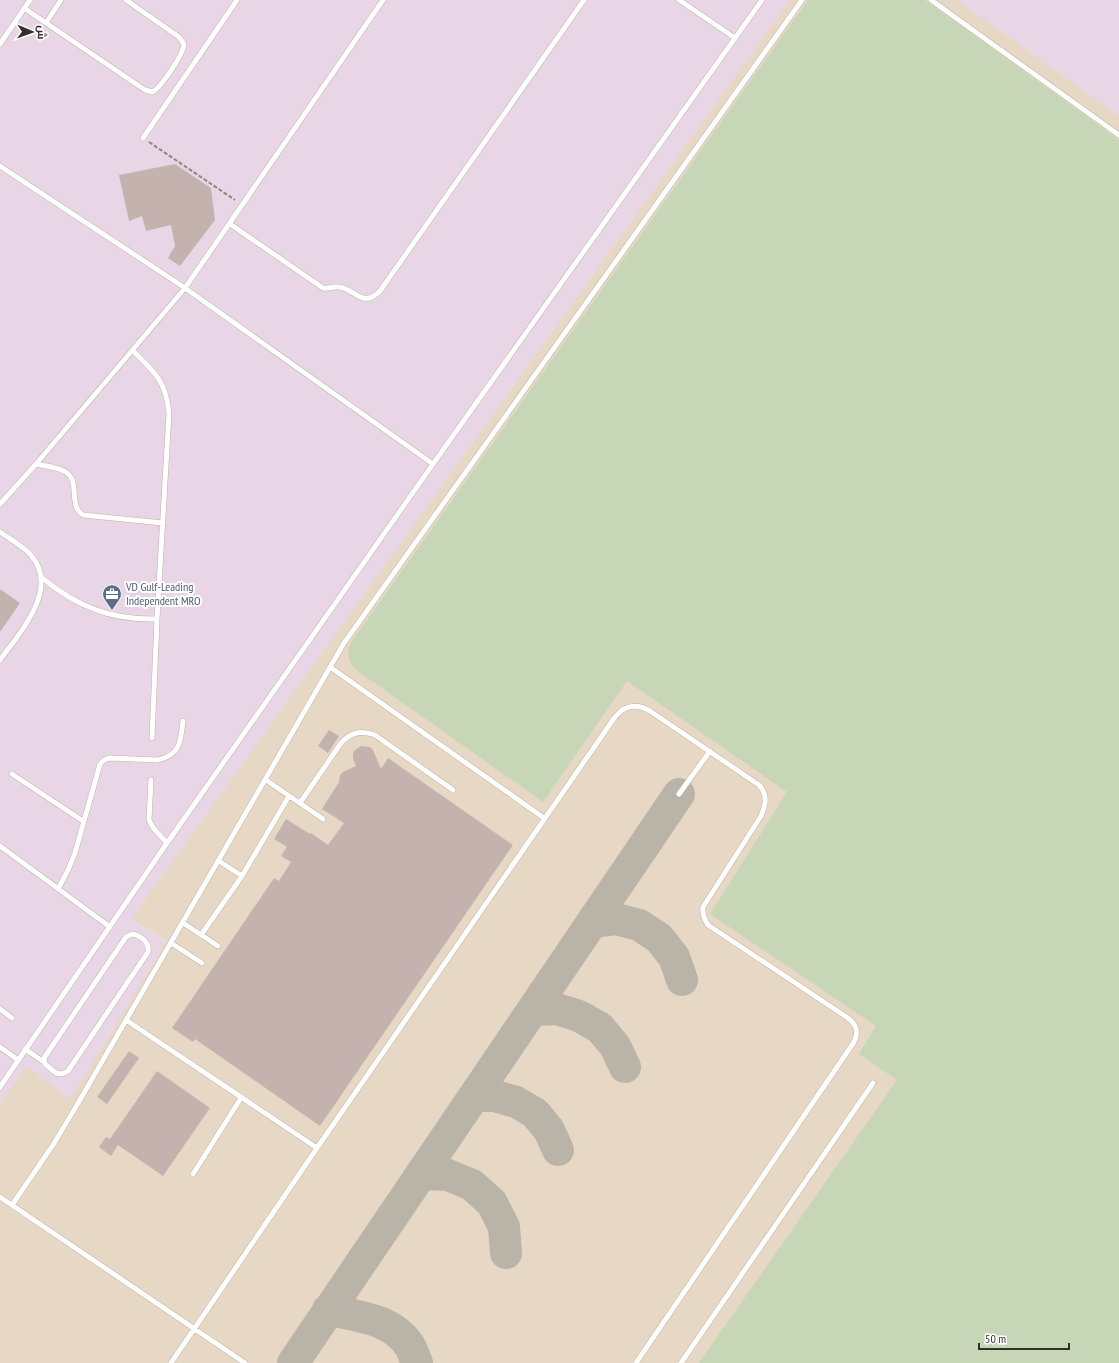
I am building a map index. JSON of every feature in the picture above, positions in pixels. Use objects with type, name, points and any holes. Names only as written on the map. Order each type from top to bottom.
[{"type":"lane","points":[[0,44],[30,0]]},
{"type":"lane","points":[[46,23],[61,0]]},
{"type":"lane","points":[[24,8],[145,90],[152,92],[158,87],[178,58],[184,48],[184,44],[179,37],[126,0]]},
{"type":"lane","points":[[143,138],[237,0]]},
{"type":"lane","points":[[0,504],[133,351],[185,288],[382,2],[374,0]]},
{"type":"lane","points":[[230,224],[323,288],[340,287],[362,298],[375,296],[380,291],[584,0]]},
{"type":"lane","points":[[680,0],[735,38]]},
{"type":"lane","points":[[0,1087],[167,843],[433,464],[762,0]]},
{"type":"lane","points":[[12,1205],[61,1131],[266,780],[330,667],[355,628],[802,0]]},
{"type":"lane","points":[[931,0],[1119,135]]},
{"type":"lane","points":[[0,166],[185,288],[433,464]]},
{"type":"lane","points":[[133,351],[158,376],[168,400],[169,413],[157,619],[152,738]]},
{"type":"lane","points":[[36,464],[60,470],[70,476],[73,481],[75,506],[77,510],[84,515],[163,523]]},
{"type":"lane","points":[[0,532],[23,547],[31,556],[41,577],[39,601],[0,660]]},
{"type":"lane","points":[[41,577],[66,597],[95,610],[126,618],[157,619]]},
{"type":"lane","points":[[330,667],[544,818]]},
{"type":"lane","points":[[171,1363],[317,1148],[615,717],[624,708],[638,706],[644,708],[710,751],[759,785],[766,799],[760,816],[703,907],[704,920],[708,925],[852,1021],[857,1031],[856,1037],[636,1363]]},
{"type":"lane","points":[[58,889],[72,862],[98,769],[104,760],[114,758],[164,759],[176,751],[179,745],[182,738],[183,721]]},
{"type":"lane","points":[[300,804],[341,742],[346,737],[360,732],[368,732],[375,735],[453,790]]},
{"type":"lane","points":[[679,794],[710,751]]},
{"type":"lane","points":[[12,774],[83,821]]},
{"type":"lane","points":[[151,780],[149,820],[154,829],[167,843]]},
{"type":"lane","points":[[266,780],[323,819]]},
{"type":"lane","points":[[201,935],[242,876],[289,796]]},
{"type":"lane","points":[[0,846],[110,927]]},
{"type":"lane","points":[[219,861],[242,876]]},
{"type":"lane","points":[[183,923],[218,946]]},
{"type":"lane","points":[[25,1049],[59,1074],[68,1071],[148,952],[148,946],[144,940],[135,934],[126,937],[44,1058],[44,1062]]},
{"type":"lane","points":[[171,943],[202,963]]},
{"type":"lane","points":[[0,1009],[12,1018]]},
{"type":"lane","points":[[126,1020],[317,1148]]},
{"type":"lane","points":[[0,1047],[18,1060]]},
{"type":"lane","points":[[681,1363],[873,1083]]},
{"type":"lane","points":[[193,1174],[241,1098]]},
{"type":"lane","points":[[0,1197],[245,1363]]},
{"type":"path","points":[[143,138],[243,205]]},
{"type":"shaded area","points":[[0,0],[790,0],[131,919],[166,942],[71,1099],[26,1066],[0,1103]]},
{"type":"shaded area","points":[[790,0],[958,0],[1119,116],[1119,1363],[0,1363],[0,1103],[26,1066],[71,1098],[166,941],[131,919]]},
{"type":"shaded area","points":[[958,0],[1119,0],[1119,116]]},
{"type":"green space","points":[[808,0],[925,0],[1119,140],[1119,1363],[699,1363],[897,1080],[859,1054],[876,1026],[710,914],[787,792],[627,681],[543,802],[355,669],[348,656],[352,641]]},
{"type":"building","points":[[175,164],[211,188],[215,220],[180,266],[168,258],[175,246],[171,225],[146,231],[142,216],[129,221],[119,175]]},
{"type":"building","points":[[0,589],[20,603],[0,632]]},
{"type":"building","points":[[329,730],[339,736],[328,753],[318,746]]},
{"type":"building","points":[[361,746],[370,747],[373,750],[381,769],[388,758],[513,845],[320,1126],[195,1039],[193,1042],[172,1028],[274,878],[279,881],[291,862],[281,856],[287,847],[274,839],[286,819],[310,834],[311,833],[328,845],[344,823],[322,809],[339,782],[340,775],[356,766],[353,759],[354,751]]},
{"type":"building","points":[[129,1051],[139,1058],[107,1104],[97,1097]]},
{"type":"building","points":[[157,1071],[210,1108],[163,1176],[118,1145],[111,1156],[99,1147],[106,1137],[110,1139]]},
{"type":"taxiway","points":[[293,1363],[679,794]]},
{"type":"taxiway","points":[[592,922],[616,919],[639,925],[659,938],[674,957],[682,980]]},
{"type":"taxiway","points":[[533,1010],[557,1009],[579,1016],[600,1028],[615,1046],[625,1067]]},
{"type":"taxiway","points":[[474,1096],[495,1096],[516,1102],[535,1113],[549,1130],[558,1150]]},
{"type":"taxiway","points":[[421,1174],[448,1175],[472,1185],[492,1203],[504,1227],[506,1253]]},
{"type":"taxiway","points":[[328,1310],[363,1317],[385,1325],[404,1338],[411,1348],[417,1363]]},
{"type":"place","name":"VD Gulf-Leading Independent MRO","points":[[112,611]]}]
